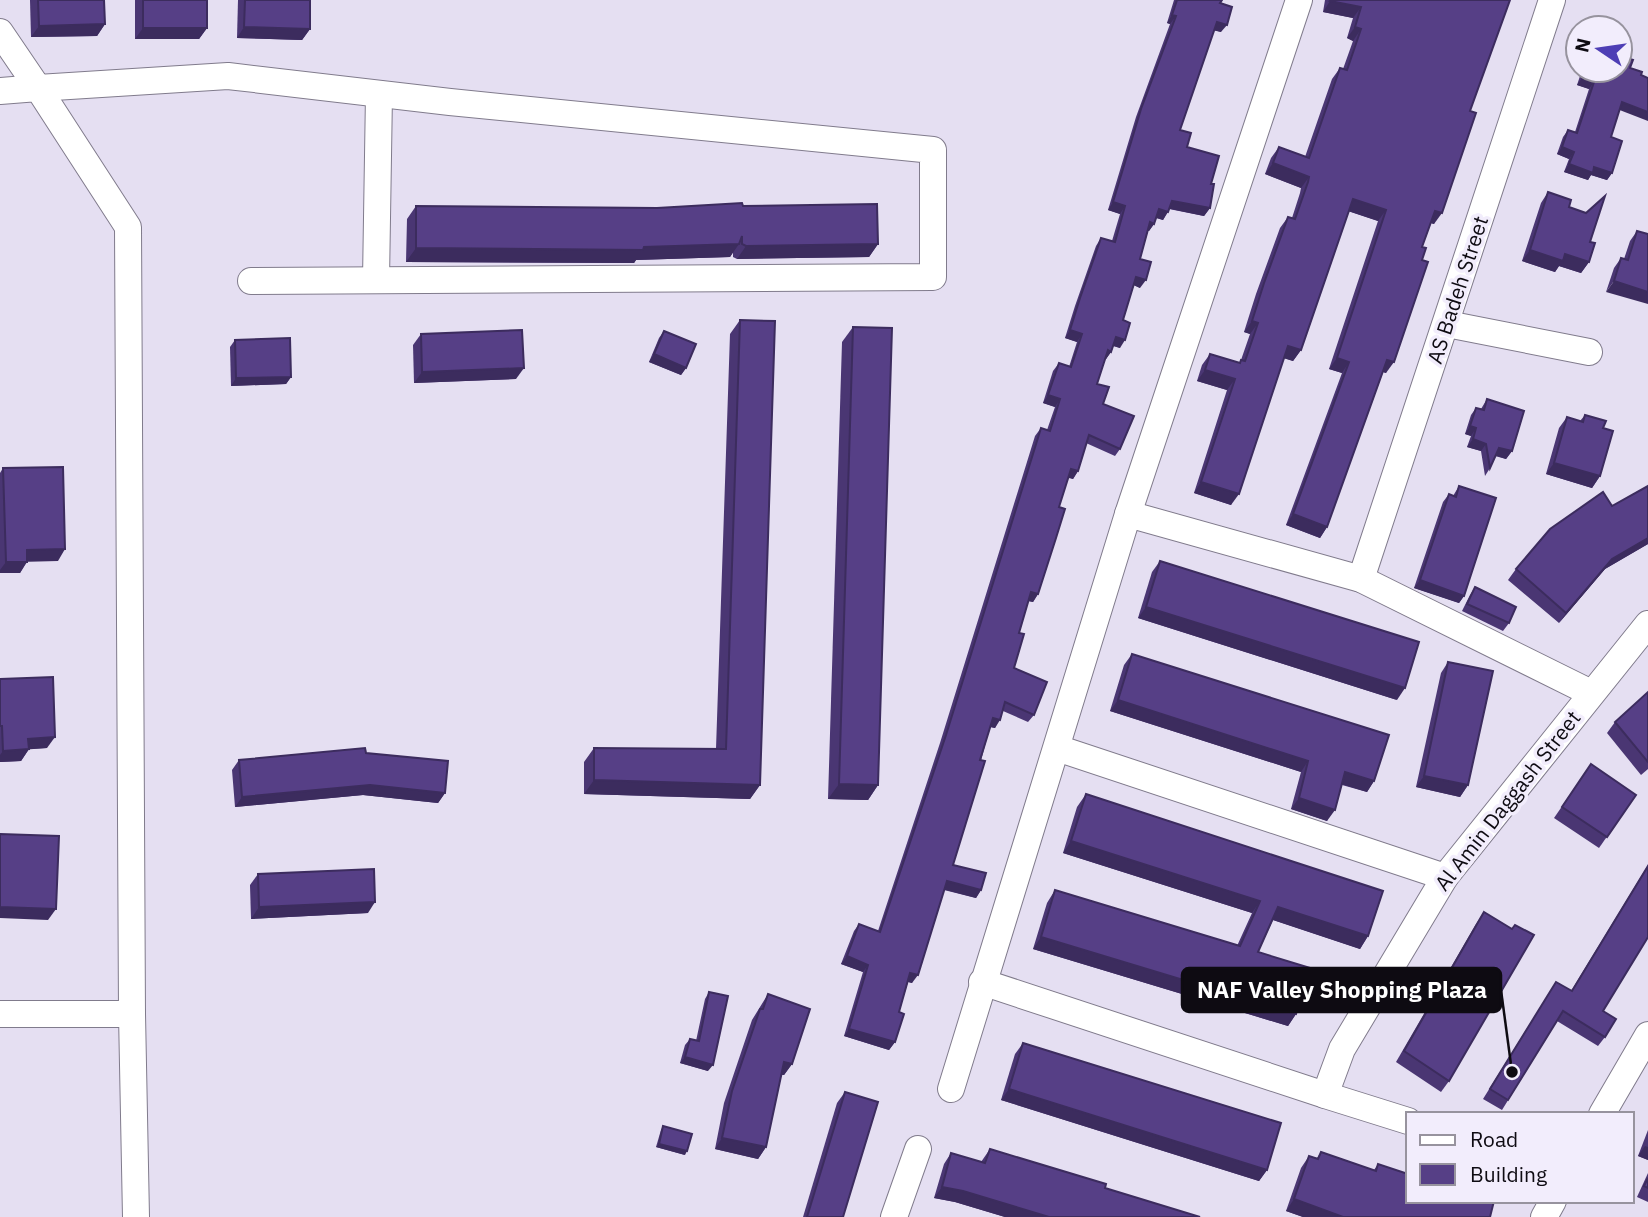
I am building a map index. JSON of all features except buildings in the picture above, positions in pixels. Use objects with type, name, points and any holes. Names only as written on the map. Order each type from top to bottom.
[{"type":"street","points":[[951,1089],[1128,514],[1299,0]]},
{"type":"street","name":"AS Badeh Street","points":[[1361,579],[1552,0]]},
{"type":"street","points":[[0,32],[128,227],[132,1014],[136,1217]]},
{"type":"street","points":[[0,91],[228,76],[379,94],[933,150],[933,277],[251,281]]},
{"type":"street","points":[[376,280],[379,94]]},
{"type":"street","points":[[1447,324],[1589,352]]},
{"type":"street","points":[[1128,514],[1361,579],[1591,693]]},
{"type":"street","name":"Al Amin Daggash Street","points":[[1325,1095],[1342,1049],[1445,877],[1648,624]]},
{"type":"street","points":[[1057,748],[1445,877]]},
{"type":"street","points":[[982,982],[1406,1120]]},
{"type":"street","points":[[0,1014],[132,1014]]},
{"type":"street","points":[[1603,1112],[1648,1035]]},
{"type":"street","points":[[894,1217],[918,1149]]},
{"type":"place","name":"NAF Valley Shopping Plaza","points":[[1512,1072]]}]
